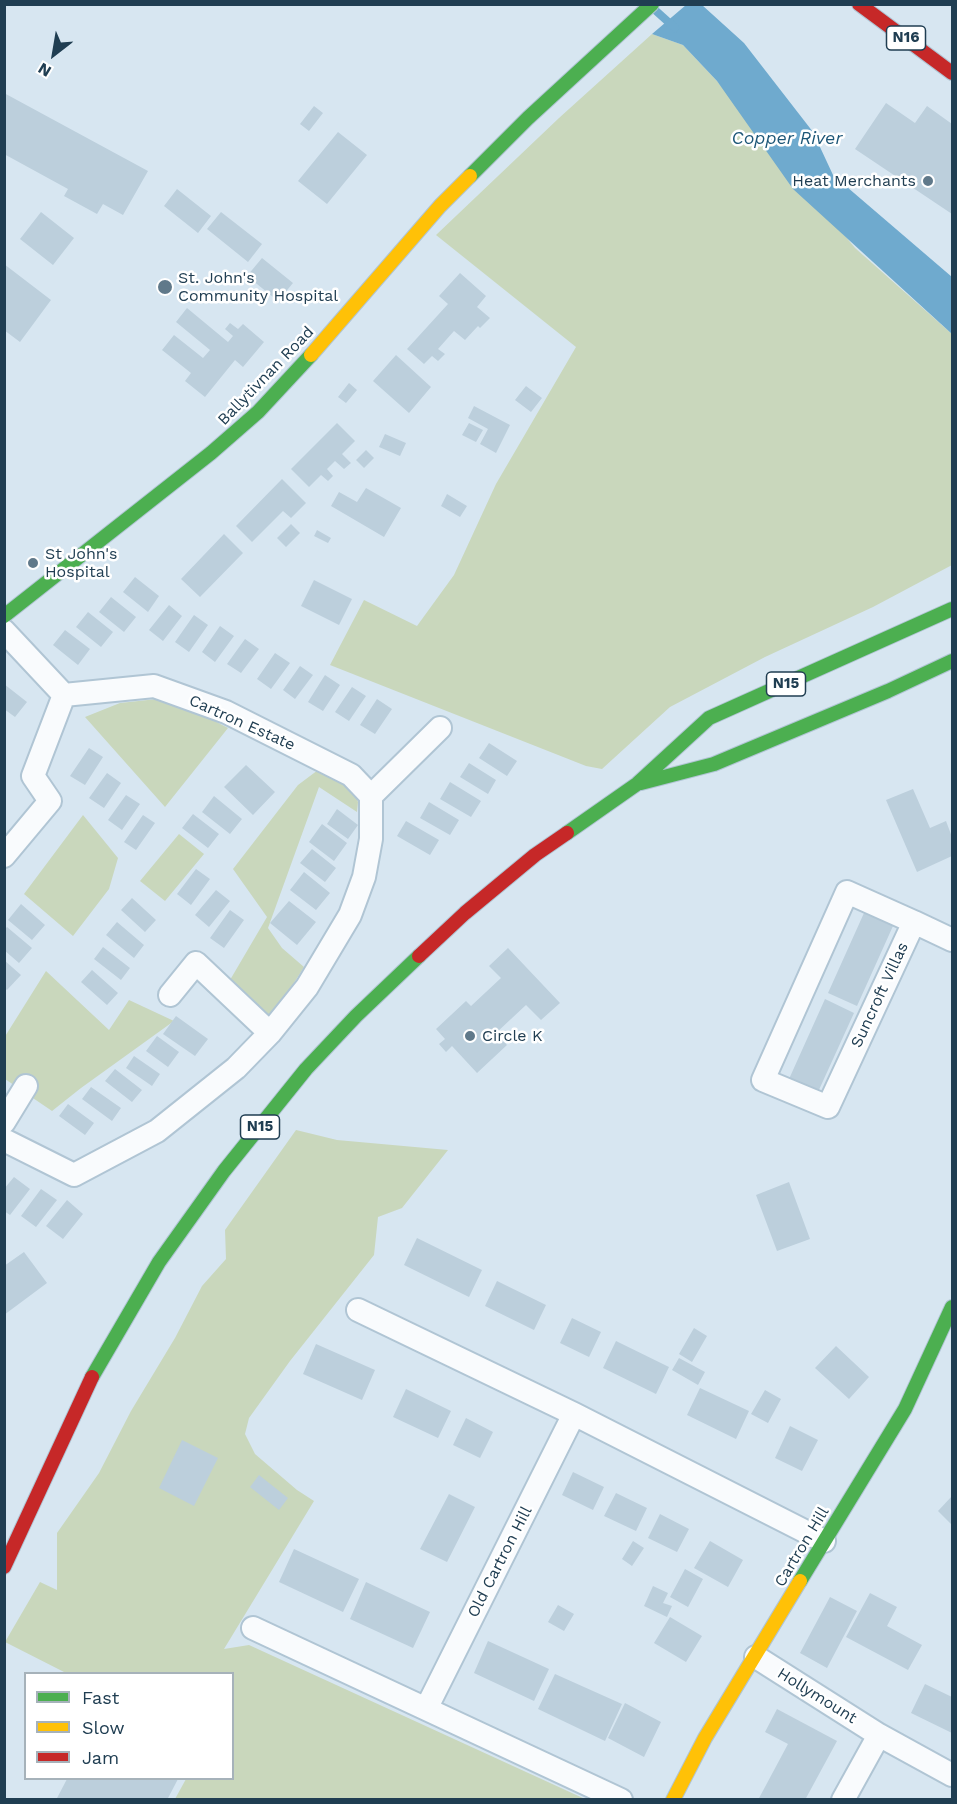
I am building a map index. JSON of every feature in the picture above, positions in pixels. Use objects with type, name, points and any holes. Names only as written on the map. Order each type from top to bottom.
[{"type":"main road","name":"Ballytivnan Road","points":[[4,616],[211,453],[258,412],[323,342],[440,206],[528,118],[652,4]]},
{"type":"main road","name":"N16","points":[[860,4],[952,73]]},
{"type":"main road","name":"N15","points":[[4,1568],[96,1370],[149,1279],[224,1171],[291,1088],[356,1016],[465,913],[535,855],[637,784],[709,718],[952,609]]},
{"type":"main road","name":"N15","points":[[637,784],[714,764],[888,692],[952,661]]},
{"type":"main road","name":"Cartron Hill","points":[[673,1800],[705,1738],[905,1408],[952,1307]]},
{"type":"street","points":[[4,631],[64,695],[33,776],[50,801],[4,856]]},
{"type":"street","name":"Cartron Estate","points":[[64,695],[154,686],[226,712],[284,740],[351,775],[371,796]]},
{"type":"street","points":[[4,1140],[74,1175],[157,1131],[236,1068],[270,1033],[307,987],[351,915],[364,877],[371,839],[371,796],[440,728]]},
{"type":"street","name":"Suncroft Villas","points":[[915,922],[828,1107],[763,1080],[847,892],[915,922],[952,940]]},
{"type":"street","points":[[170,995],[196,963],[270,1033]]},
{"type":"street","points":[[4,1122],[26,1086]]},
{"type":"street","points":[[358,1310],[574,1414],[824,1540]]},
{"type":"street","name":"Old Cartron Hill","points":[[426,1709],[574,1414]]},
{"type":"street","points":[[253,1628],[621,1800]]},
{"type":"street","name":"Hollymount","points":[[756,1657],[879,1735],[952,1775]]},
{"type":"street","points":[[843,1800],[879,1735]]},
{"type":"green space","points":[[652,34],[683,45],[717,81],[855,248],[952,334],[952,565],[873,607],[765,657],[670,707],[602,769],[586,766],[330,665],[364,600],[417,626],[454,575],[496,484],[576,347],[436,235],[559,118]]},
{"type":"green space","points":[[157,699],[203,715],[228,728],[165,807],[85,717],[120,703]]},
{"type":"green space","points":[[322,767],[354,791],[358,802],[357,812],[319,787],[268,928],[282,948],[304,967],[277,1010],[267,1015],[230,980],[267,917],[233,869],[298,785]]},
{"type":"green space","points":[[83,815],[118,858],[109,889],[73,936],[24,894]]},
{"type":"green space","points":[[179,834],[204,854],[165,901],[140,881]]},
{"type":"green space","points":[[46,971],[109,1030],[129,1000],[174,1021],[52,1111],[5,1079],[4,1038]]},
{"type":"green space","points":[[296,1130],[337,1140],[448,1150],[402,1208],[378,1217],[374,1255],[290,1361],[249,1418],[245,1434],[255,1454],[297,1490],[314,1501],[224,1649],[249,1645],[585,1799],[175,1799],[185,1780],[234,1780],[234,1672],[64,1672],[5,1642],[40,1582],[57,1590],[57,1533],[99,1473],[131,1411],[175,1338],[202,1286],[226,1259],[225,1230]]},
{"type":"water","name":"Copper River","points":[[686,5],[702,5],[744,43],[813,132],[833,175],[952,277],[952,334],[793,189],[717,81],[683,45],[652,34]]},
{"type":"building","points":[[4,93],[148,171],[123,215],[103,204],[97,214],[64,196],[68,189],[4,154]]},
{"type":"building","name":"Heat Merchants","points":[[886,103],[915,123],[927,106],[952,124],[952,214],[855,149]]},
{"type":"building","points":[[314,106],[323,113],[309,131],[300,124]]},
{"type":"building","points":[[338,132],[367,155],[327,204],[298,181]]},
{"type":"building","points":[[177,189],[211,216],[198,233],[164,206]]},
{"type":"building","points":[[41,212],[74,238],[53,265],[20,239]]},
{"type":"building","points":[[221,212],[262,244],[248,262],[207,229]]},
{"type":"building","points":[[262,258],[293,283],[278,301],[247,276]]},
{"type":"building","points":[[4,264],[51,300],[20,342],[4,330]]},
{"type":"building","points":[[460,273],[486,296],[477,307],[490,318],[480,328],[478,326],[465,340],[454,331],[438,349],[445,354],[438,361],[432,356],[424,364],[407,349],[448,304],[439,296]]},
{"type":"building","points":[[187,308],[228,342],[233,336],[225,329],[230,323],[238,329],[243,324],[264,342],[243,367],[235,360],[205,397],[185,381],[191,373],[162,350],[174,335],[203,358],[210,350],[176,322]]},
{"type":"building","points":[[396,355],[431,387],[409,413],[373,381]]},
{"type":"building","points":[[349,383],[357,390],[346,403],[338,397]]},
{"type":"building","points":[[526,386],[542,398],[531,412],[515,400]]},
{"type":"building","points":[[474,406],[510,425],[496,453],[480,444],[488,429],[468,418]]},
{"type":"building","points":[[337,423],[355,441],[342,454],[351,463],[344,469],[335,461],[327,469],[333,476],[328,481],[321,475],[309,487],[291,469]]},
{"type":"building","points":[[469,423],[483,430],[476,442],[462,435]]},
{"type":"building","points":[[385,434],[406,443],[400,456],[379,447]]},
{"type":"building","points":[[366,450],[374,458],[364,468],[356,460]]},
{"type":"building","points":[[282,479],[306,503],[291,518],[283,511],[252,542],[236,526]]},
{"type":"building","points":[[366,488],[401,508],[384,537],[331,506],[339,492],[357,502]]},
{"type":"building","points":[[447,494],[467,506],[460,517],[441,506]]},
{"type":"building","points":[[291,524],[300,533],[286,547],[277,538]]},
{"type":"building","points":[[317,530],[331,538],[328,543],[314,536]]},
{"type":"building","points":[[224,534],[243,553],[200,597],[181,579]]},
{"type":"building","points":[[135,577],[159,596],[148,612],[123,592]]},
{"type":"building","points":[[314,580],[352,599],[339,625],[301,606]]},
{"type":"building","points":[[111,597],[136,617],[124,632],[99,612]]},
{"type":"building","points":[[169,605],[182,616],[163,641],[149,630]]},
{"type":"building","points":[[88,612],[113,632],[101,647],[76,627]]},
{"type":"building","points":[[194,615],[208,625],[189,652],[175,642]]},
{"type":"building","points":[[220,626],[234,636],[215,662],[202,652]]},
{"type":"building","points":[[65,630],[90,649],[78,665],[53,645]]},
{"type":"building","points":[[245,639],[259,649],[241,673],[227,664]]},
{"type":"building","points":[[275,653],[290,663],[271,689],[257,679]]},
{"type":"building","points":[[300,666],[313,675],[295,699],[283,690]]},
{"type":"building","points":[[325,675],[340,685],[323,711],[308,702]]},
{"type":"building","points":[[4,684],[27,702],[15,717],[4,709]]},
{"type":"building","points":[[352,687],[366,696],[349,721],[335,712]]},
{"type":"building","points":[[377,699],[392,709],[375,734],[360,725]]},
{"type":"building","points":[[489,743],[517,761],[507,776],[479,758]]},
{"type":"building","points":[[89,748],[103,757],[85,785],[70,776]]},
{"type":"building","points":[[469,763],[496,780],[488,794],[460,777]]},
{"type":"building","points":[[246,765],[275,792],[253,815],[224,787]]},
{"type":"building","points":[[107,773],[121,783],[104,808],[89,798]]},
{"type":"building","points":[[450,782],[481,801],[471,817],[440,799]]},
{"type":"building","points":[[913,789],[930,828],[946,821],[952,837],[952,856],[917,872],[886,800]]},
{"type":"building","points":[[126,795],[140,804],[122,830],[108,820]]},
{"type":"building","points":[[214,796],[242,819],[230,834],[202,812]]},
{"type":"building","points":[[429,802],[459,820],[450,835],[420,818]]},
{"type":"building","points":[[337,809],[358,825],[348,839],[327,824]]},
{"type":"building","points":[[193,814],[219,834],[208,848],[182,828]]},
{"type":"building","points":[[143,815],[155,823],[136,850],[124,842]]},
{"type":"building","points":[[406,821],[439,840],[430,855],[397,836]]},
{"type":"building","points":[[322,824],[347,843],[334,861],[309,842]]},
{"type":"building","points":[[312,849],[336,868],[325,882],[300,863]]},
{"type":"building","points":[[196,869],[210,879],[191,905],[177,894]]},
{"type":"building","points":[[304,872],[330,893],[316,910],[290,890]]},
{"type":"building","points":[[216,890],[230,901],[209,927],[195,915]]},
{"type":"building","points":[[132,898],[156,920],[145,932],[121,910]]},
{"type":"building","points":[[289,901],[316,922],[297,945],[270,923]]},
{"type":"building","points":[[21,904],[45,925],[32,940],[8,920]]},
{"type":"building","points":[[230,910],[244,920],[224,948],[210,938]]},
{"type":"building","points":[[864,913],[893,926],[857,1006],[828,993]]},
{"type":"building","points":[[117,922],[144,945],[134,958],[106,935]]},
{"type":"building","points":[[7,927],[32,948],[19,963],[4,950],[4,930]]},
{"type":"building","points":[[103,947],[130,968],[121,980],[94,959]]},
{"type":"building","points":[[508,948],[560,1003],[541,1020],[526,1005],[496,1033],[507,1045],[477,1073],[452,1046],[446,1052],[439,1044],[445,1039],[436,1029],[466,1001],[471,1006],[501,978],[489,966]]},
{"type":"building","points":[[4,960],[21,975],[7,990],[4,988]]},
{"type":"building","points":[[92,970],[118,993],[107,1005],[81,982]]},
{"type":"building","points":[[825,999],[854,1013],[818,1092],[789,1079]]},
{"type":"building","points":[[176,1016],[208,1039],[195,1056],[163,1034]]},
{"type":"building","points":[[157,1036],[179,1052],[168,1067],[146,1051]]},
{"type":"building","points":[[134,1056],[160,1074],[152,1086],[126,1068]]},
{"type":"building","points":[[115,1069],[142,1090],[132,1102],[105,1081]]},
{"type":"building","points":[[91,1087],[121,1108],[112,1121],[82,1099]]},
{"type":"building","points":[[68,1104],[94,1123],[85,1135],[59,1116]]},
{"type":"building","points":[[14,1177],[30,1189],[10,1215],[4,1211],[4,1189]]},
{"type":"building","points":[[789,1182],[810,1239],[777,1251],[756,1195]]},
{"type":"building","points":[[41,1189],[57,1200],[36,1227],[21,1216]]},
{"type":"building","points":[[67,1200],[83,1214],[63,1239],[46,1226]]},
{"type":"building","points":[[417,1238],[482,1270],[469,1297],[404,1265]]},
{"type":"building","points":[[24,1252],[47,1283],[4,1315],[4,1266]]},
{"type":"building","points":[[497,1281],[546,1305],[534,1330],[485,1306]]},
{"type":"building","points":[[572,1318],[601,1332],[589,1357],[560,1343]]},
{"type":"building","points":[[694,1328],[707,1336],[692,1362],[679,1354]]},
{"type":"building","points":[[616,1341],[669,1367],[656,1394],[603,1368]]},
{"type":"building","points":[[316,1344],[375,1370],[362,1400],[303,1374]]},
{"type":"building","points":[[836,1346],[869,1377],[849,1399],[815,1368]]},
{"type":"building","points":[[679,1358],[705,1372],[698,1385],[672,1370]]},
{"type":"building","points":[[700,1388],[749,1411],[736,1439],[687,1415]]},
{"type":"building","points":[[406,1389],[451,1411],[438,1438],[393,1417]]},
{"type":"building","points":[[765,1390],[781,1399],[768,1423],[751,1414]]},
{"type":"building","points":[[466,1418],[493,1432],[480,1458],[453,1445]]},
{"type":"building","points":[[790,1426],[818,1440],[802,1471],[775,1458]]},
{"type":"building","points":[[182,1440],[218,1458],[194,1506],[159,1488]]},
{"type":"building","points":[[573,1472],[604,1487],[593,1510],[562,1495]]},
{"type":"building","points":[[259,1475],[288,1498],[279,1510],[250,1487]]},
{"type":"building","points":[[616,1493],[647,1508],[636,1531],[604,1516]]},
{"type":"building","points":[[449,1494],[475,1507],[447,1562],[420,1549]]},
{"type":"building","points":[[952,1496],[952,1525],[938,1511]]},
{"type":"building","points":[[660,1514],[689,1529],[677,1552],[648,1538]]},
{"type":"building","points":[[633,1541],[644,1548],[632,1566],[622,1559]]},
{"type":"building","points":[[710,1541],[743,1560],[728,1587],[694,1568]]},
{"type":"building","points":[[294,1549],[359,1579],[343,1612],[279,1582]]},
{"type":"building","points":[[685,1569],[703,1579],[688,1607],[670,1597]]},
{"type":"building","points":[[366,1582],[430,1612],[413,1648],[350,1619]]},
{"type":"building","points":[[653,1586],[668,1593],[663,1603],[672,1606],[667,1617],[644,1606]]},
{"type":"building","points":[[870,1593],[897,1607],[887,1626],[922,1645],[908,1670],[846,1637]]},
{"type":"building","points":[[830,1597],[857,1611],[827,1668],[800,1653]]},
{"type":"building","points":[[558,1605],[574,1614],[564,1631],[548,1622]]},
{"type":"building","points":[[670,1617],[702,1636],[686,1662],[654,1643]]},
{"type":"building","points":[[488,1641],[549,1669],[534,1701],[474,1673]]},
{"type":"building","points":[[555,1674],[622,1704],[605,1741],[538,1709]]},
{"type":"building","points":[[925,1684],[952,1697],[952,1733],[911,1713]]},
{"type":"building","points":[[625,1703],[661,1722],[644,1757],[608,1738]]},
{"type":"building","points":[[777,1709],[837,1741],[805,1800],[758,1800],[788,1744],[765,1732]]},
{"type":"building","points":[[66,1780],[177,1780],[167,1800],[56,1800]]},
{"type":"waterway","name":"Copper River","points":[[655,10],[675,28]]},
{"type":"traffic: fast","points":[[470,176],[528,118],[652,4]]},
{"type":"traffic: fast","points":[[4,616],[211,453],[258,412],[311,355]]},
{"type":"traffic: fast","points":[[567,833],[637,784],[709,718],[952,609]]},
{"type":"traffic: fast","points":[[641,783],[714,764],[888,691],[952,661]]},
{"type":"traffic: fast","points":[[92,1377],[159,1262],[224,1171],[306,1069],[356,1016],[419,956]]},
{"type":"traffic: fast","points":[[800,1581],[905,1409],[952,1307]]},
{"type":"traffic: slow","points":[[311,355],[440,206],[470,176]]},
{"type":"traffic: slow","points":[[673,1800],[705,1738],[800,1581]]},
{"type":"traffic: jam","points":[[859,4],[952,73]]},
{"type":"traffic: jam","points":[[419,956],[465,913],[535,855],[567,833]]},
{"type":"traffic: jam","points":[[4,1567],[92,1377]]},
{"type":"place","name":"Heat Merchants","points":[[928,181]]},
{"type":"place","name":"St. John's Community Hospital","points":[[165,287]]},
{"type":"place","name":"St John's Hospital","points":[[33,563]]},
{"type":"place","name":"Circle K","points":[[470,1036]]}]
